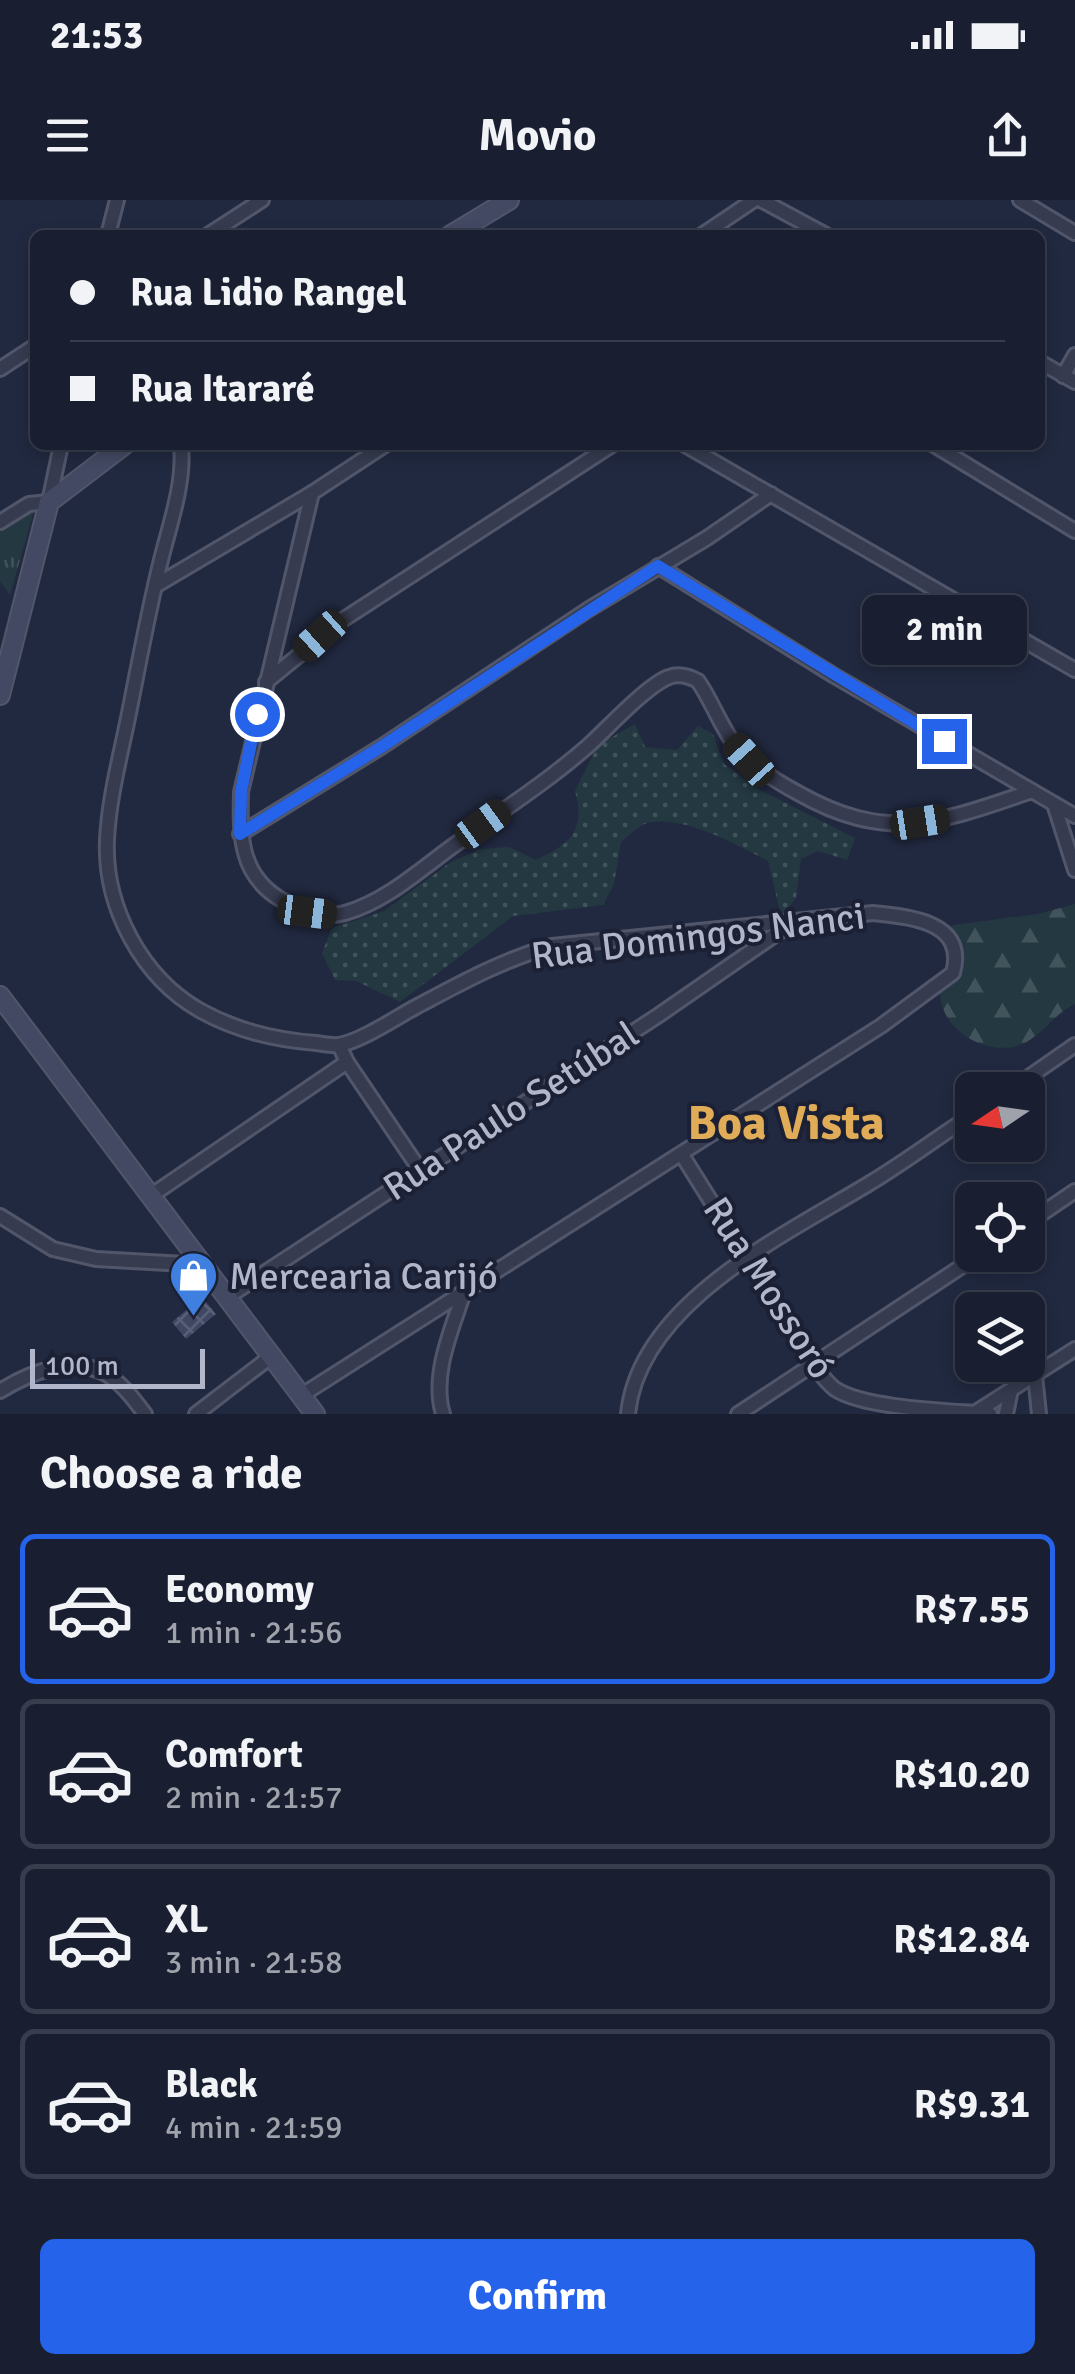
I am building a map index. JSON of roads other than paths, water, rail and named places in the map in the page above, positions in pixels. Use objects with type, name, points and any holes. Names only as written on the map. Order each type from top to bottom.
[{"type":"street","points":[[109,230],[117,200]]},
{"type":"street","points":[[216,230],[262,200]]},
{"type":"street","points":[[710,230],[758,200],[816,230]]},
{"type":"street","points":[[1020,200],[1075,233]]},
{"type":"street","points":[[459,230],[506,201]]},
{"type":"street","points":[[0,369],[30,349]]},
{"type":"street","points":[[1045,365],[1069,379],[1075,354]]},
{"type":"street","points":[[0,695],[60,450]]},
{"type":"street","points":[[0,522],[29,504],[49,502],[117,450]]},
{"type":"street","name":"Rua Domingos Nanci","points":[[182,450],[178,491],[155,586],[107,842],[112,889],[122,923],[165,986],[204,1013],[254,1034],[339,1044],[511,958],[552,946],[873,913],[912,917],[937,926],[946,935],[956,962],[953,974],[881,1026],[302,1395]]},
{"type":"street","points":[[155,586],[377,450]]},
{"type":"street","points":[[266,682],[341,621],[604,450]]},
{"type":"street","points":[[694,450],[1075,670]]},
{"type":"street","points":[[942,450],[1075,531]]},
{"type":"street","points":[[312,493],[241,792],[240,834],[247,864],[256,880],[268,892],[307,912],[330,915],[360,908],[408,879],[566,765],[668,677],[698,681],[732,741],[749,760],[776,781],[831,812],[885,824],[920,822],[951,817],[1032,791]]},
{"type":"street","points":[[240,834],[771,494]]},
{"type":"street","points":[[658,566],[832,676],[1075,816]]},
{"type":"street","points":[[1054,804],[1075,870]]},
{"type":"street","name":"Rua Paulo Setúbal","points":[[229,1296],[659,1015],[792,923]]},
{"type":"street","points":[[0,996],[315,1414]]},
{"type":"street","points":[[339,1044],[347,1062],[420,1170]]},
{"type":"street","points":[[1036,1072],[1075,1045]]},
{"type":"street","points":[[152,1195],[347,1062]]},
{"type":"street","points":[[628,1414],[653,1344],[680,1310],[749,1260],[955,1127]]},
{"type":"street","name":"Rua Mossoró","points":[[682,1155],[814,1366],[837,1390],[857,1398],[913,1408],[990,1414]]},
{"type":"street","points":[[1045,1211],[1075,1191]]},
{"type":"street","points":[[0,1216],[53,1249],[96,1258],[203,1265]]},
{"type":"street","points":[[738,1414],[955,1272]]},
{"type":"street","points":[[443,1414],[442,1359],[464,1292]]},
{"type":"street","points":[[1045,1368],[1075,1349]]},
{"type":"street","points":[[196,1414],[273,1355]]},
{"type":"street","points":[[0,1391],[24,1376],[46,1369],[92,1369],[107,1374],[145,1414]]},
{"type":"street","points":[[976,1413],[1023,1382]]},
{"type":"street","points":[[1036,1382],[1039,1414]]},
{"type":"street","points":[[1006,1414],[1011,1390]]},
{"type":"place","name":"Mercearia Carijó","points":[[194,1318]]},
{"type":"district","name":"Boa Vista","points":[[786,1123]]}]
